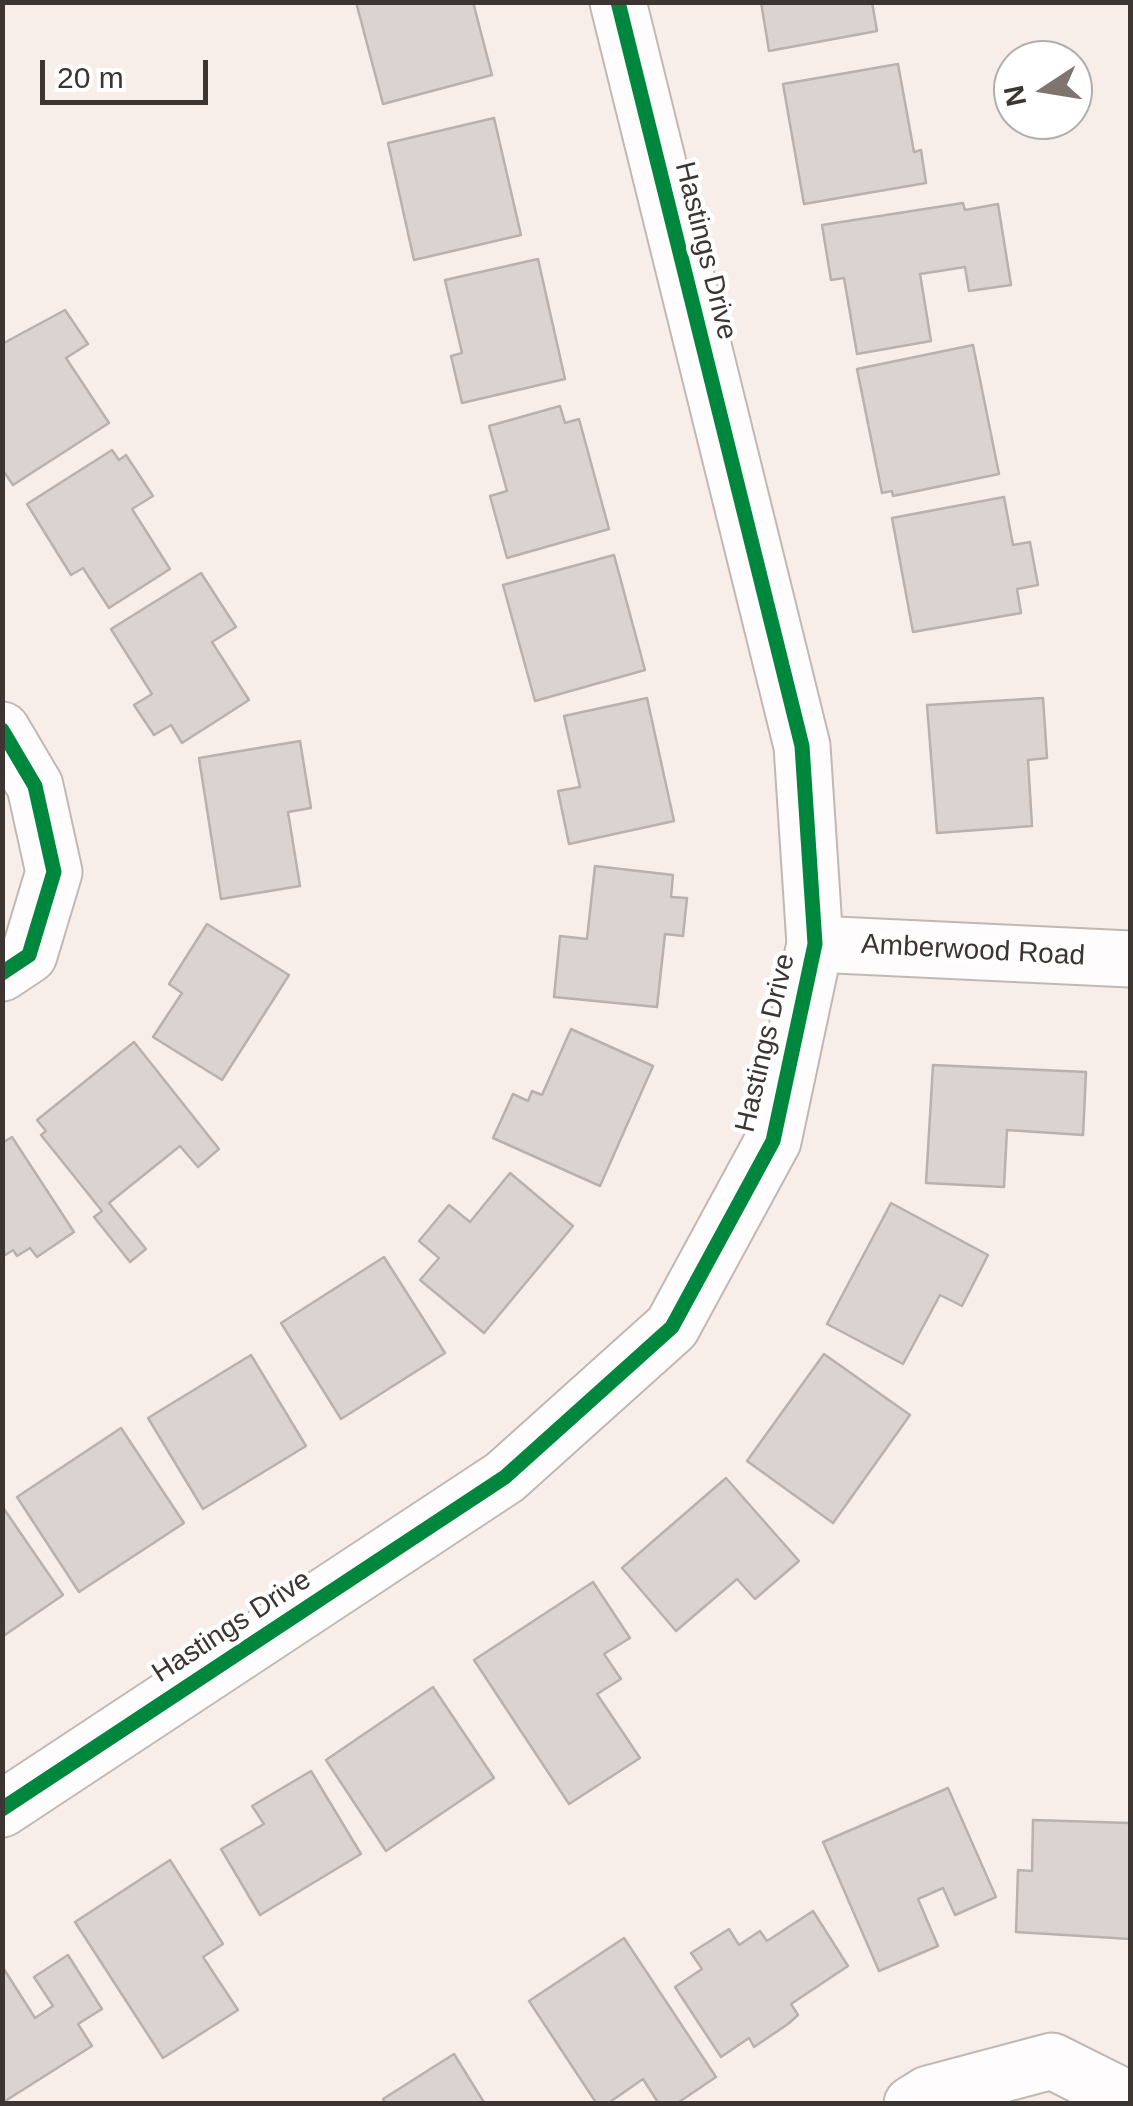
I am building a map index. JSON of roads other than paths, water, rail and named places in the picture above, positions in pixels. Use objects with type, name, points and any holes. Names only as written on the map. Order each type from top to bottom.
[{"type":"street","name":"Hastings Drive","points":[[2,1808],[504,1477],[672,1328],[773,1141],[814,944],[802,746],[618,2]]},
{"type":"street","points":[[2,730],[35,786],[54,872],[29,954],[2,972]]},
{"type":"street","name":"Amberwood Road","points":[[814,944],[1130,959]]},
{"type":"street","points":[[912,2104],[928,2094],[1052,2061],[1130,2100]]}]
